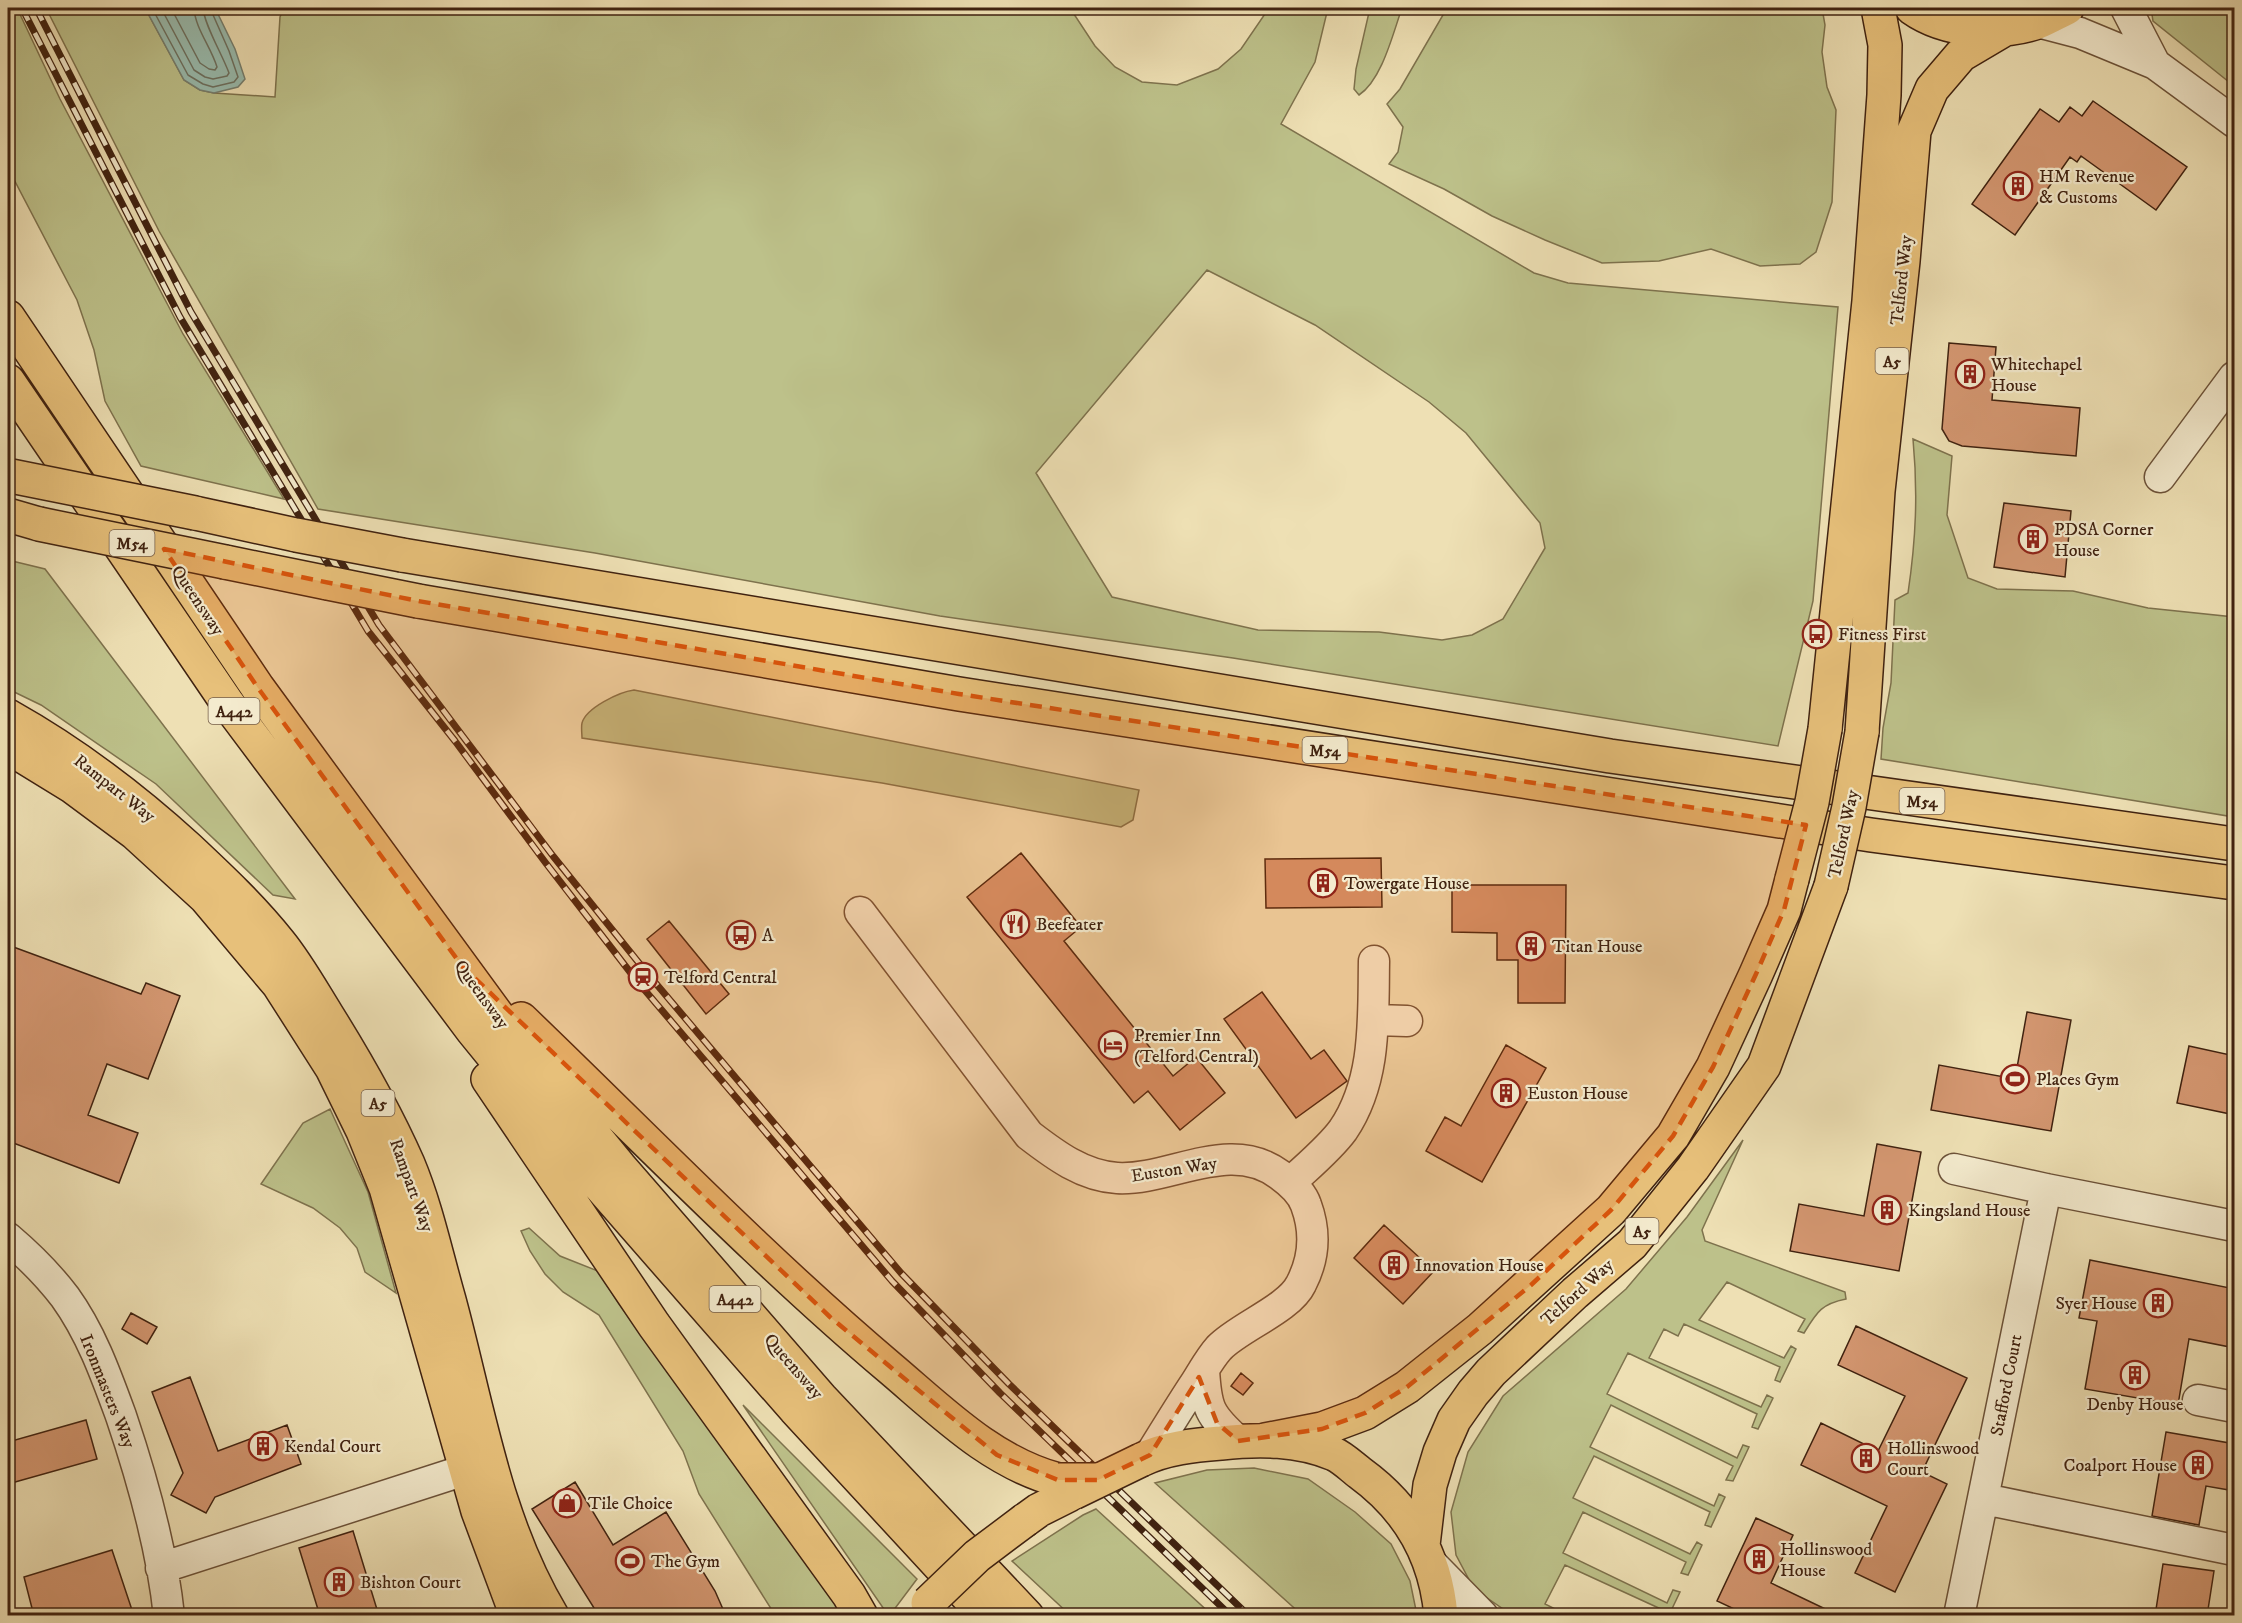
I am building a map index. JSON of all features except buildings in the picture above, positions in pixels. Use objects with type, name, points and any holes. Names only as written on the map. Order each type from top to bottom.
[{"type":"main road","name":"Telford Way","points":[[1252,1440],[1322,1429],[1365,1413],[1407,1387],[1480,1329],[1611,1210],[1673,1136],[1713,1067],[1784,910],[1812,802],[1826,729],[1869,301],[1882,129],[1885,45],[1878,8]]},
{"type":"main road","points":[[1912,8],[1944,22],[1974,29],[2005,29],[2038,22],[2067,8]]},
{"type":"main road","name":"Telford Way","points":[[1427,1554],[1430,1485],[1440,1452],[1454,1420],[1491,1372],[1575,1293],[1632,1244],[1693,1168],[1764,1066],[1819,923],[1831,886],[1850,807],[1862,732],[1878,491],[1903,261],[1914,131],[1932,89],[1961,55],[2005,29]]},
{"type":"main road","name":"Queensway","points":[[8,317],[258,688],[514,1038],[659,1212],[821,1398],[1027,1616]]},
{"type":"main road","name":"Queensway","points":[[8,381],[228,704],[473,1031],[592,1177],[756,1364],[986,1616]]},
{"type":"main road","name":"M54","points":[[9,475],[402,555],[1610,756],[2235,844]]},
{"type":"main road","name":"M54","points":[[8,516],[418,601],[994,699],[1871,835],[2235,883]]},
{"type":"main road","name":"Rampart Way","points":[[8,716],[50,740],[111,782],[229,885],[280,943],[357,1064],[408,1166],[428,1224],[502,1506],[539,1594],[552,1616]]},
{"type":"main road","name":"Rampart Way","points":[[8,747],[73,787],[117,820],[205,897],[279,985],[326,1059],[363,1131],[386,1188],[465,1470],[517,1616]]},
{"type":"main road","name":"A442","points":[[462,966],[491,989],[830,1317],[962,1429],[997,1455],[1063,1487],[1098,1480],[1146,1458]]},
{"type":"main road","name":"A442","points":[[473,1031],[489,1081],[654,1325],[849,1595],[861,1616]]},
{"type":"main road","points":[[1146,1458],[1196,1445],[1252,1440],[1300,1444],[1336,1455],[1378,1486],[1390,1498],[1427,1554],[1441,1616]]},
{"type":"main road","points":[[923,1609],[977,1556],[1039,1510],[1063,1487]]},
{"type":"street","points":[[2126,8],[2155,64]]},
{"type":"street","points":[[2038,22],[2080,33],[2155,64],[2235,122]]},
{"type":"street","points":[[2160,477],[2235,377]]},
{"type":"street","name":"Euston Way","points":[[860,912],[953,1038],[1029,1135],[1060,1158],[1093,1174],[1118,1178],[1142,1176],[1185,1165],[1240,1159],[1268,1166],[1291,1182],[1304,1200],[1313,1225],[1310,1259],[1300,1287],[1279,1307],[1219,1347],[1146,1458]]},
{"type":"street","points":[[1291,1182],[1342,1131],[1357,1104],[1372,1049],[1374,961]]},
{"type":"street","points":[[1374,1020],[1407,1021]]},
{"type":"street","points":[[1954,1169],[2046,1190],[2235,1226]]},
{"type":"street","name":"Stafford Court","points":[[1959,1616],[2046,1190]]},
{"type":"street","name":"Ironmasters Way","points":[[8,1238],[29,1257],[65,1297],[92,1342],[104,1369],[134,1456],[148,1506],[169,1616]]},
{"type":"street","points":[[1204,1369],[1206,1397],[1217,1423],[1252,1440]]},
{"type":"street","points":[[2198,1400],[2235,1407]]},
{"type":"street","points":[[161,1568],[465,1470]]},
{"type":"street","points":[[1984,1499],[2235,1550]]},
{"type":"street","points":[[1427,1554],[1483,1616]]},
{"type":"highlighted area","points":[[164,549],[418,601],[959,694],[1806,825],[1784,910],[1713,1067],[1673,1136],[1611,1210],[1531,1285],[1407,1387],[1365,1413],[1322,1429],[1238,1441],[1217,1423],[1199,1377],[1150,1455],[1098,1480],[1058,1480],[997,1455],[830,1317],[462,966],[258,688]]},
{"type":"green space","points":[[8,8],[17,8],[60,99],[183,334],[284,499],[141,466],[105,401],[94,350],[77,300],[8,168]]},
{"type":"green space","points":[[46,8],[145,8],[184,80],[200,90],[214,93],[275,97],[280,17],[284,8],[1070,8],[1095,46],[1115,67],[1142,82],[1177,85],[1218,69],[1241,49],[1269,8],[1328,8],[1315,62],[1281,124],[1534,273],[1568,283],[1838,307],[1813,601],[1778,746],[1233,658],[940,616],[595,553],[318,509],[159,231]],"holes":[[[1207,270],[1315,325],[1429,402],[1466,433],[1540,523],[1545,548],[1503,619],[1472,635],[1442,640],[1379,632],[1258,630],[1112,597],[1036,473]]]},
{"type":"green space","points":[[1370,8],[1402,8],[1391,43],[1380,67],[1374,79],[1359,95],[1354,89],[1356,69]]},
{"type":"green space","points":[[1447,8],[1822,8],[1825,25],[1822,52],[1827,87],[1836,110],[1832,202],[1816,252],[1800,264],[1760,266],[1711,249],[1659,261],[1602,263],[1492,216],[1444,189],[1389,164],[1398,152],[1403,127],[1387,104],[1400,89]]},
{"type":"green space","points":[[2151,8],[2234,8],[2234,86],[2153,21]]},
{"type":"green space","points":[[1913,439],[1952,456],[1947,515],[1968,578],[1997,589],[2073,591],[2148,608],[2234,617],[2234,817],[1881,759],[1883,728],[1891,683],[1895,600],[1908,593],[1913,554],[1916,497]]},
{"type":"green space","points":[[8,560],[45,569],[295,899],[273,895],[156,784],[41,705],[8,689]]},
{"type":"green space","points":[[634,690],[1139,790],[1133,820],[1121,827],[882,783],[582,738],[582,723],[596,706],[612,697]]},
{"type":"green space","points":[[330,1109],[368,1192],[396,1293],[365,1272],[357,1248],[340,1228],[313,1208],[261,1184],[303,1123]]},
{"type":"green space","points":[[1743,1140],[1702,1230],[1705,1241],[1845,1292],[1846,1299],[1831,1303],[1820,1310],[1804,1333],[1798,1331],[1805,1319],[1727,1282],[1699,1320],[1784,1358],[1791,1346],[1796,1349],[1780,1382],[1775,1380],[1780,1367],[1684,1324],[1678,1336],[1664,1329],[1649,1358],[1761,1407],[1767,1395],[1773,1398],[1758,1429],[1752,1427],[1757,1414],[1628,1353],[1607,1394],[1737,1458],[1743,1445],[1749,1447],[1733,1481],[1726,1480],[1733,1466],[1611,1405],[1590,1447],[1714,1506],[1719,1494],[1725,1497],[1711,1527],[1705,1525],[1710,1512],[1594,1456],[1573,1498],[1690,1554],[1697,1542],[1702,1545],[1688,1575],[1681,1573],[1686,1562],[1583,1512],[1563,1553],[1667,1603],[1673,1590],[1680,1592],[1669,1615],[1661,1615],[1663,1610],[1565,1565],[1545,1604],[1567,1615],[1512,1615],[1474,1589],[1456,1555],[1451,1512],[1468,1452],[1503,1396],[1626,1289],[1687,1217]]},
{"type":"green space","points":[[529,1228],[560,1256],[598,1271],[619,1304],[846,1615],[775,1615],[699,1494],[683,1451],[599,1315],[563,1292],[545,1274],[530,1251],[521,1231]]},
{"type":"green space","points":[[743,1405],[917,1579],[890,1615],[888,1615]]},
{"type":"green space","points":[[1254,1468],[1308,1479],[1355,1512],[1391,1544],[1410,1581],[1417,1615],[1302,1615],[1155,1483],[1207,1470]]},
{"type":"green space","points":[[1096,1509],[1212,1615],[1070,1615],[1012,1561]]},
{"type":"water","points":[[145,8],[215,8],[235,49],[245,79],[238,87],[214,93],[200,90],[184,80]]},
{"type":"railway","points":[[22,8],[180,317],[368,631],[455,741],[637,981],[892,1281],[1000,1393],[1231,1616]]},
{"type":"railway","points":[[36,8],[191,312],[379,625],[553,856],[647,973],[901,1273],[1009,1384],[1249,1616]]},
{"type":"place","name":"HM Revenue & Customs","points":[[2018,186]]},
{"type":"place","name":"Whitechapel House","points":[[1970,374]]},
{"type":"place","name":"PDSA Corner House","points":[[2033,539]]},
{"type":"place","name":"Fitness First","points":[[1817,634]]},
{"type":"place","name":"Towergate House","points":[[1323,883]]},
{"type":"place","name":"Beefeater","points":[[1015,924]]},
{"type":"place","name":"A","points":[[741,935]]},
{"type":"place","name":"Titan House","points":[[1531,946]]},
{"type":"place","name":"Telford Central","points":[[643,977]]},
{"type":"place","name":"Premier Inn (Telford Central)","points":[[1113,1045]]},
{"type":"place","name":"Places Gym","points":[[2015,1079]]},
{"type":"place","name":"Euston House","points":[[1506,1093]]},
{"type":"place","name":"Kingsland House","points":[[1887,1210]]},
{"type":"place","name":"Innovation House","points":[[1394,1265]]},
{"type":"place","name":"Syer House","points":[[2158,1303]]},
{"type":"place","name":"Denby House","points":[[2135,1375]]},
{"type":"place","name":"Kendal Court","points":[[263,1446]]},
{"type":"place","name":"Hollinswood Court","points":[[1866,1458]]},
{"type":"place","name":"Coalport House","points":[[2198,1465]]},
{"type":"place","name":"Tile Choice","points":[[567,1503]]},
{"type":"place","name":"Hollinswood House","points":[[1759,1559]]},
{"type":"place","name":"The Gym","points":[[630,1561]]},
{"type":"place","name":"Bishton Court","points":[[339,1582]]}]
